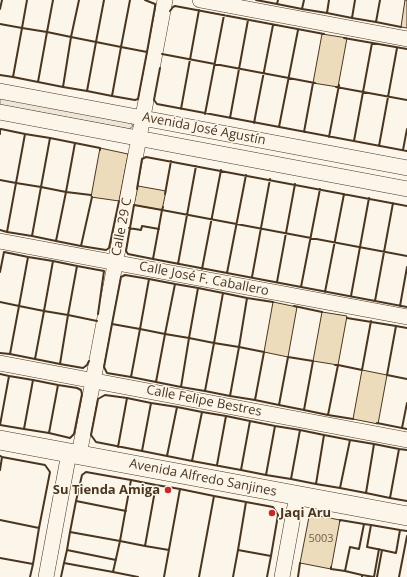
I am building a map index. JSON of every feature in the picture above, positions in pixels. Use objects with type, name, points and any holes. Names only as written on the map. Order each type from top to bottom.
[{"type":"street","name":"Calle 29 C","points":[[46,577],[74,454],[93,380],[165,0]]},
{"type":"street","points":[[200,0],[407,39]]},
{"type":"street","name":"Avenida José Agustín","points":[[0,91],[407,168]]},
{"type":"street","name":"Avenida José Agustín","points":[[0,112],[407,189]]},
{"type":"street","points":[[345,177],[349,157]]},
{"type":"street","name":"Calle José F. Caballero","points":[[0,240],[407,317]]},
{"type":"street","name":"Calle Felipe Bestres","points":[[0,363],[407,440]]},
{"type":"street","name":"Avenida Alfredo Sanjines","points":[[0,440],[407,516]]},
{"type":"street","points":[[282,577],[297,495]]},
{"type":"shaded area","points":[[0,98],[130,122],[133,126],[129,129],[0,105]]},
{"type":"building","points":[[405,0],[407,0],[407,28],[401,27]]},
{"type":"building","points":[[322,34],[347,38],[338,87],[313,83]]},
{"type":"building","points":[[100,148],[128,154],[119,201],[91,197]]},
{"type":"building","points":[[138,186],[166,191],[162,210],[134,205]]},
{"type":"building","points":[[273,302],[297,307],[288,357],[264,352]]},
{"type":"building","points":[[322,312],[347,316],[338,365],[313,361]]},
{"type":"building","points":[[362,370],[387,375],[378,424],[353,419]]},
{"type":"building","points":[[314,515],[340,520],[331,569],[300,563],[309,517]]},
{"type":"wall","points":[[0,9],[2,0]]},
{"type":"wall","points":[[13,77],[38,82],[47,32],[22,28],[27,0]]},
{"type":"wall","points":[[38,82],[63,87],[71,37],[47,32],[53,0]]},
{"type":"wall","points":[[63,87],[87,91],[96,42],[71,37],[79,0]]},
{"type":"wall","points":[[87,91],[112,96],[121,47],[96,42],[104,0]]},
{"type":"wall","points":[[112,96],[135,100],[138,99],[147,52],[121,47],[130,0]]},
{"type":"wall","points":[[145,0],[155,4],[147,52]]},
{"type":"wall","points":[[256,0],[277,4],[278,0]]},
{"type":"wall","points":[[277,4],[302,9],[304,0]]},
{"type":"wall","points":[[302,9],[327,13],[329,0]]},
{"type":"wall","points":[[327,13],[352,18],[355,0]]},
{"type":"wall","points":[[352,18],[376,22],[380,0]]},
{"type":"wall","points":[[170,11],[175,6],[324,34]]},
{"type":"wall","points":[[181,109],[199,10]]},
{"type":"wall","points":[[205,114],[224,15]]},
{"type":"wall","points":[[230,118],[248,20]]},
{"type":"wall","points":[[376,22],[401,27]]},
{"type":"wall","points":[[0,24],[22,28],[13,77],[0,75]]},
{"type":"wall","points":[[254,123],[273,25]]},
{"type":"wall","points":[[279,127],[298,30]]},
{"type":"wall","points":[[344,38],[407,49]]},
{"type":"wall","points":[[354,141],[372,43]]},
{"type":"wall","points":[[379,146],[397,48]]},
{"type":"wall","points":[[162,54],[315,83]]},
{"type":"wall","points":[[160,68],[154,100],[157,104],[407,151]]},
{"type":"wall","points":[[304,132],[313,83]]},
{"type":"wall","points":[[329,137],[339,85]]},
{"type":"wall","points":[[336,87],[407,100]]},
{"type":"wall","points":[[0,129],[0,134]]},
{"type":"wall","points":[[0,180],[16,183],[25,134],[1,129]]},
{"type":"wall","points":[[403,150],[407,129]]},
{"type":"wall","points":[[0,230],[7,232],[16,183],[41,187],[50,138],[25,134]]},
{"type":"wall","points":[[7,232],[32,236],[41,187],[66,192],[75,143],[50,138]]},
{"type":"wall","points":[[75,143],[100,148],[100,150]]},
{"type":"wall","points":[[137,189],[142,159],[146,157],[407,206]]},
{"type":"wall","points":[[165,194],[171,161]]},
{"type":"wall","points":[[178,264],[196,166]]},
{"type":"wall","points":[[202,269],[221,170]]},
{"type":"wall","points":[[227,273],[246,175]]},
{"type":"wall","points":[[252,277],[270,179]]},
{"type":"wall","points":[[277,282],[295,184]]},
{"type":"wall","points":[[301,287],[320,189]]},
{"type":"wall","points":[[32,236],[56,241],[66,192],[91,195]]},
{"type":"wall","points":[[325,292],[344,194]]},
{"type":"wall","points":[[56,241],[81,246],[92,197]]},
{"type":"wall","points":[[351,296],[369,198]]},
{"type":"wall","points":[[81,246],[106,250],[109,248],[119,201]]},
{"type":"wall","points":[[375,301],[393,203]]},
{"type":"wall","points":[[134,205],[162,210],[153,259],[128,254],[126,251],[134,205]]},
{"type":"wall","points":[[163,207],[162,210],[407,256]]},
{"type":"wall","points":[[129,228],[141,230],[142,226],[159,229]]},
{"type":"wall","points":[[0,272],[4,252],[28,257],[19,306],[0,302]]},
{"type":"wall","points":[[28,257],[53,261]]},
{"type":"wall","points":[[153,259],[407,307]]},
{"type":"wall","points":[[77,266],[53,261],[44,311],[68,315],[60,364],[83,368],[89,361]]},
{"type":"wall","points":[[97,321],[68,315],[77,266],[104,271],[98,314]]},
{"type":"wall","points":[[400,306],[407,267]]},
{"type":"wall","points":[[112,324],[121,277],[125,275],[149,279],[140,329],[131,377],[107,373],[104,367],[112,324],[140,329],[165,334],[175,284],[149,279]]},
{"type":"wall","points":[[175,284],[198,288]]},
{"type":"wall","points":[[223,293],[198,288],[189,338],[214,343],[205,391],[230,396]]},
{"type":"wall","points":[[247,298],[223,293],[214,343],[239,347],[230,396],[255,400]]},
{"type":"wall","points":[[273,302],[247,298],[239,347],[264,352],[255,400],[279,405]]},
{"type":"wall","points":[[35,359],[10,354],[19,306],[44,311],[35,359],[60,364]]},
{"type":"wall","points":[[294,306],[322,312]]},
{"type":"wall","points":[[347,318],[396,326]]},
{"type":"wall","points":[[338,365],[362,370],[371,321]]},
{"type":"wall","points":[[407,328],[396,326],[387,375],[407,379]]},
{"type":"wall","points":[[131,377],[156,382],[165,334],[189,338],[181,387],[156,382]]},
{"type":"wall","points":[[0,353],[10,354]]},
{"type":"wall","points":[[304,410],[279,405],[288,357],[313,361],[304,410],[328,415]]},
{"type":"wall","points":[[335,365],[338,365],[328,415],[353,419]]},
{"type":"wall","points":[[0,374],[9,376]]},
{"type":"wall","points":[[24,429],[0,425],[9,376],[33,380]]},
{"type":"wall","points":[[49,433],[24,429],[33,380],[77,388],[81,390],[82,394],[74,434],[70,438],[49,433],[58,385]]},
{"type":"wall","points":[[181,387],[205,391]]},
{"type":"wall","points":[[118,447],[127,398],[105,395],[98,399],[91,435],[96,442],[142,451],[151,403],[127,398]]},
{"type":"wall","points":[[142,451],[167,456],[177,407],[151,403]]},
{"type":"wall","points":[[402,428],[407,403]]},
{"type":"wall","points":[[167,456],[192,461],[202,412],[177,407]]},
{"type":"wall","points":[[202,412],[226,416]]},
{"type":"wall","points":[[192,461],[241,470],[250,421],[226,416],[217,465]]},
{"type":"wall","points":[[241,470],[266,475],[275,426],[250,421]]},
{"type":"wall","points":[[377,423],[407,429]]},
{"type":"wall","points":[[266,475],[291,479],[300,430],[275,426]]},
{"type":"wall","points":[[291,479],[316,484],[324,435],[300,430]]},
{"type":"wall","points":[[316,484],[340,488],[350,440],[324,435]]},
{"type":"wall","points":[[340,488],[366,493],[374,444],[350,440]]},
{"type":"wall","points":[[366,493],[390,498],[399,449],[374,444]]},
{"type":"wall","points":[[399,449],[407,450]]},
{"type":"wall","points":[[0,456],[2,457],[0,470]]},
{"type":"wall","points":[[0,520],[39,528],[50,472],[45,465],[2,457]]},
{"type":"wall","points":[[126,511],[76,501],[82,475],[86,472],[131,480]]},
{"type":"wall","points":[[145,546],[120,541],[131,480],[156,485]]},
{"type":"wall","points":[[169,550],[145,546],[156,485],[180,489]]},
{"type":"wall","points":[[164,577],[180,489],[214,496]]},
{"type":"wall","points":[[199,577],[214,496],[246,502]]},
{"type":"wall","points":[[390,498],[407,501]]},
{"type":"wall","points":[[76,501],[70,532],[120,541],[113,572],[138,577]]},
{"type":"wall","points":[[238,550],[246,502],[273,507],[278,515],[271,556]]},
{"type":"wall","points":[[340,521],[364,524]]},
{"type":"wall","points":[[362,575],[345,571],[350,547],[359,549],[364,524],[371,525]]},
{"type":"wall","points":[[382,550],[367,547],[371,525],[400,530]]},
{"type":"wall","points":[[0,558],[33,564],[39,528]]},
{"type":"wall","points":[[377,577],[382,550],[396,553],[400,530],[407,531]]},
{"type":"wall","points":[[70,532],[67,550],[116,560]]},
{"type":"wall","points":[[399,577],[407,536]]},
{"type":"wall","points":[[362,577],[362,575],[374,577],[379,549]]},
{"type":"wall","points":[[67,550],[64,563],[113,572]]},
{"type":"wall","points":[[233,577],[238,550],[271,556],[267,577]]},
{"type":"wall","points":[[61,577],[64,563]]},
{"type":"wall","points":[[298,577],[300,563]]},
{"type":"wall","points":[[30,577],[33,564]]},
{"type":"wall","points":[[331,567],[331,569],[345,571]]},
{"type":"place","name":"Su Tienda Amiga","points":[[168,490]]},
{"type":"place","name":"Jaqi Aru","points":[[272,513]]}]
